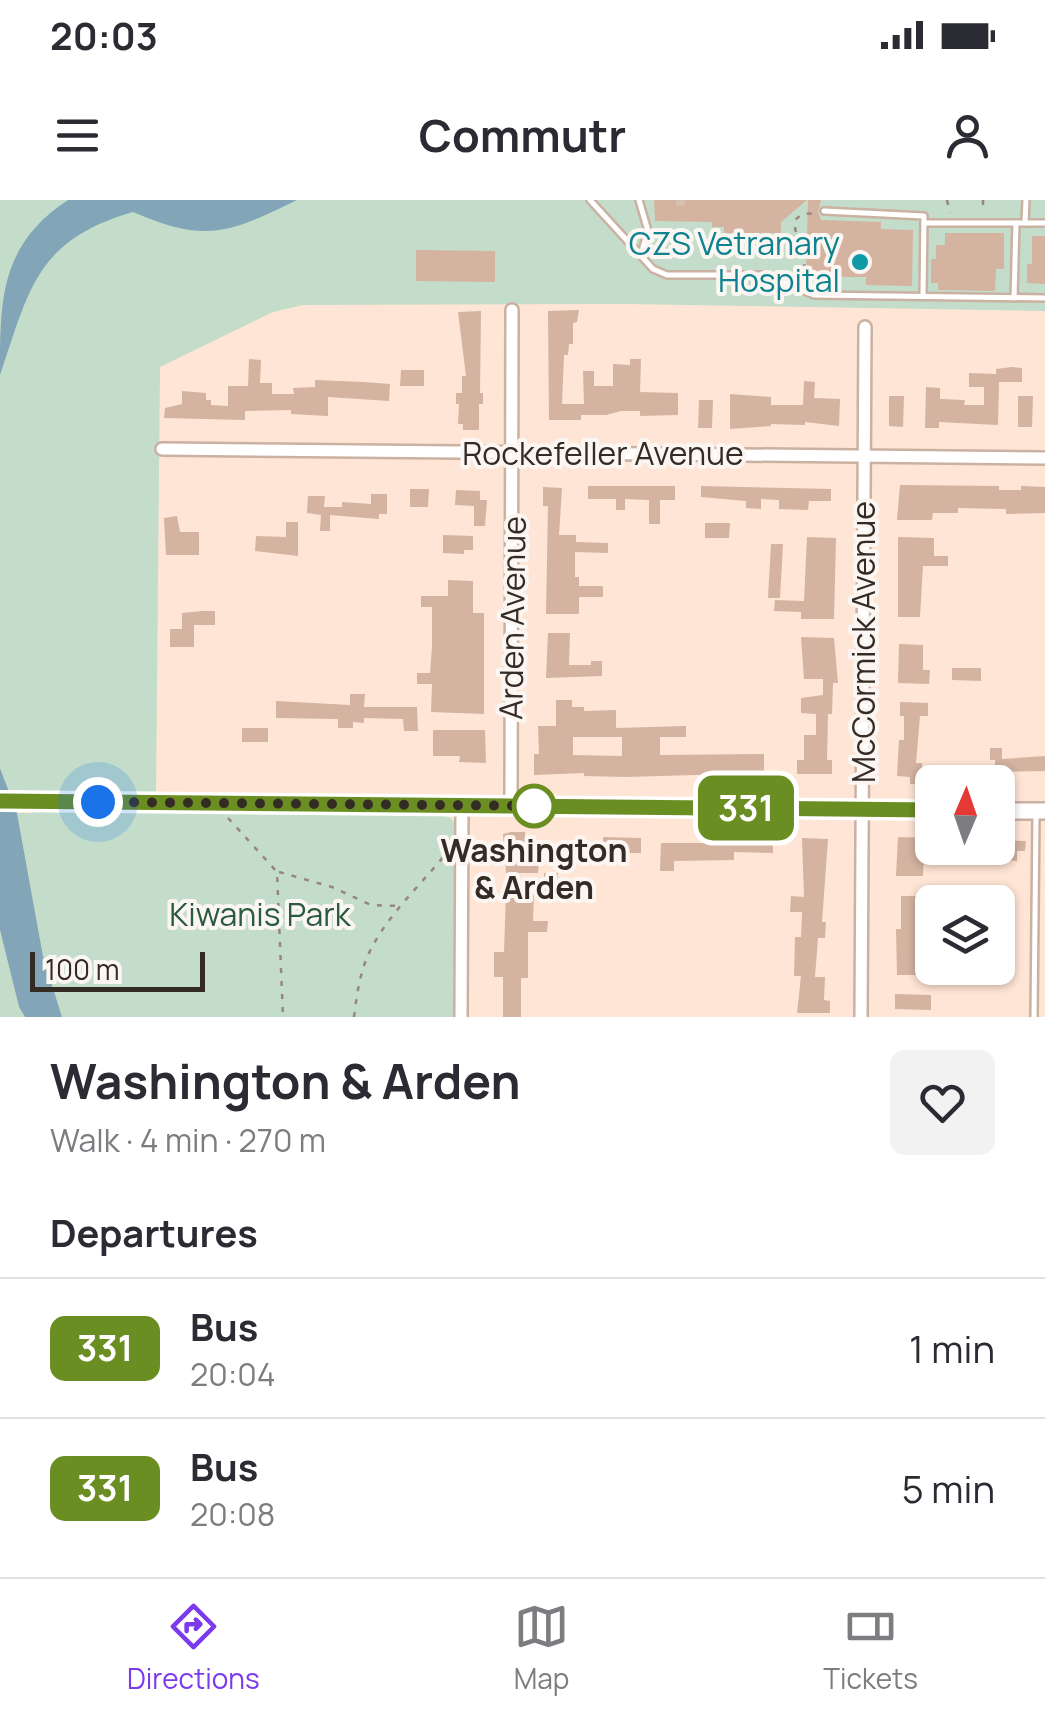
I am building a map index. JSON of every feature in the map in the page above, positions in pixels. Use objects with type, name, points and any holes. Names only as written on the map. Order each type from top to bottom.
[{"type":"street","name":"Arden Avenue","points":[[511,805],[512,310]]},
{"type":"street","name":"McCormick Avenue","points":[[861,1017],[864,327]]},
{"type":"street","name":"Rockefeller Avenue","points":[[162,449],[1045,458]]},
{"type":"street","points":[[0,801],[915,810]]},
{"type":"street","points":[[461,1017],[462,805]]},
{"type":"street","points":[[1015,810],[1041,811]]},
{"type":"lane","points":[[590,200],[653,269],[667,274],[758,274],[814,294],[1045,298]]},
{"type":"lane","points":[[639,200],[648,231],[641,255]]},
{"type":"lane","points":[[1026,200],[1026,223]]},
{"type":"lane","points":[[824,211],[924,216],[923,296]]},
{"type":"lane","points":[[924,222],[1045,223]]},
{"type":"lane","points":[[1014,298],[1016,223]]},
{"type":"lane","points":[[1034,1017],[1041,811]]},
{"type":"path","points":[[948,200],[949,222]]},
{"type":"path","points":[[982,200],[983,222]]},
{"type":"path","points":[[792,211],[798,217]]},
{"type":"path","points":[[798,217],[824,211]]},
{"type":"path","points":[[794,287],[805,270],[806,250],[794,233],[798,217]]},
{"type":"path","points":[[224,813],[278,872],[332,887],[371,905],[399,906]]},
{"type":"path","points":[[354,1017],[360,978],[370,950],[399,906],[451,848]]},
{"type":"path","points":[[278,872],[283,1017]]},
{"type":"green space","points":[[0,200],[1045,200],[1045,311],[626,304],[303,305],[273,312],[160,367],[156,794],[25,793],[8,790],[0,767]]},
{"type":"green space","name":"Kiwanis Park","points":[[31,809],[437,814],[451,818],[457,827],[456,1017],[62,1017],[43,956],[17,813],[32,813]]},
{"type":"green space","points":[[0,930],[19,1007],[25,1017],[0,1017]]},
{"type":"water","points":[[68,200],[297,200],[253,220],[217,230],[180,228],[133,212],[75,237],[56,253],[29,293],[0,375],[1,322],[8,276],[29,236]]},
{"type":"water","points":[[0,768],[17,813],[43,956],[62,1017],[25,1017],[19,1007],[0,930]]},
{"type":"building","points":[[654,200],[807,200],[781,222],[781,233],[724,233],[724,227],[712,227],[712,222],[655,221]]},
{"type":"building","name":"CZS Vetranary Hospital","points":[[808,200],[821,200],[821,220],[881,222],[881,229],[913,230],[912,286],[866,285],[866,277],[806,277]]},
{"type":"building","points":[[945,233],[1004,233],[1004,269],[996,269],[995,291],[938,290],[938,283],[931,283],[931,259],[936,259],[936,245],[945,245]]},
{"type":"building","points":[[1032,236],[1045,236],[1045,284],[1027,283]]},
{"type":"building","points":[[416,250],[495,251],[495,282],[416,281]]},
{"type":"building","points":[[579,310],[577,322],[573,323],[573,344],[569,344],[568,355],[564,355],[562,404],[584,404],[583,371],[594,371],[594,386],[613,386],[613,364],[630,365],[630,359],[641,359],[640,392],[678,393],[678,415],[640,416],[640,411],[621,411],[581,415],[581,420],[549,420],[548,311]]},
{"type":"building","points":[[481,311],[483,404],[479,404],[479,430],[463,430],[463,424],[458,424],[456,404],[456,393],[462,393],[462,376],[466,376],[458,312]]},
{"type":"building","points":[[249,359],[261,360],[260,383],[272,383],[272,394],[294,394],[293,388],[315,387],[315,380],[363,382],[390,384],[389,401],[328,397],[328,416],[291,414],[291,410],[245,411],[245,420],[164,418],[165,408],[182,404],[182,391],[206,393],[211,405],[228,406],[228,386],[248,386]]},
{"type":"building","points":[[1022,368],[1022,382],[999,382],[998,425],[939,422],[939,428],[925,428],[926,387],[940,388],[940,399],[984,405],[984,387],[969,387],[969,373],[996,374],[996,369]]},
{"type":"building","points":[[401,370],[424,370],[424,386],[400,386]]},
{"type":"building","points":[[804,381],[815,382],[814,398],[840,399],[839,426],[805,422],[730,429],[730,394],[771,397],[771,405],[803,405]]},
{"type":"building","points":[[889,396],[904,396],[903,427],[889,426]]},
{"type":"building","points":[[1018,396],[1033,396],[1032,427],[1018,427]]},
{"type":"building","points":[[699,400],[713,400],[712,428],[698,428]]},
{"type":"building","points":[[900,485],[999,486],[999,490],[1045,487],[1045,513],[1006,514],[1006,509],[958,508],[958,513],[933,513],[932,520],[897,520]]},
{"type":"building","points":[[588,486],[675,486],[675,500],[660,500],[660,524],[649,524],[649,500],[625,499],[625,510],[616,510],[616,499],[588,499]]},
{"type":"building","points":[[701,486],[831,489],[831,501],[809,501],[808,510],[779,509],[779,500],[761,499],[761,509],[746,508],[746,501],[701,497]]},
{"type":"building","points":[[543,487],[562,488],[559,535],[576,535],[576,542],[608,543],[608,553],[575,552],[579,586],[603,586],[603,597],[579,597],[579,614],[546,614],[548,506],[543,506]]},
{"type":"building","points":[[410,489],[429,489],[428,507],[410,507]]},
{"type":"building","points":[[456,490],[480,491],[480,500],[487,500],[485,526],[474,526],[474,506],[455,505]]},
{"type":"building","points":[[371,494],[387,494],[387,514],[379,514],[379,519],[330,515],[330,531],[320,531],[321,515],[307,513],[308,496],[325,496],[324,507],[342,507],[342,502],[371,504]]},
{"type":"building","points":[[177,516],[180,532],[199,532],[199,555],[166,555],[164,518]]},
{"type":"building","points":[[286,522],[298,522],[298,556],[255,551],[256,536],[286,537]]},
{"type":"building","points":[[705,523],[730,523],[729,538],[705,538]]},
{"type":"building","points":[[443,535],[473,536],[473,550],[464,550],[464,554],[443,553]]},
{"type":"building","points":[[807,537],[836,538],[834,619],[801,619],[801,612],[774,611],[775,600],[804,601]]},
{"type":"building","points":[[898,537],[934,538],[934,556],[948,556],[948,566],[923,566],[920,617],[898,617]]},
{"type":"building","points":[[771,544],[783,544],[780,598],[768,598]]},
{"type":"building","points":[[448,580],[473,581],[473,613],[484,613],[484,714],[431,712],[432,684],[417,684],[417,673],[430,673],[432,647],[432,607],[421,607],[421,596],[448,596]]},
{"type":"building","points":[[215,611],[215,625],[194,625],[194,647],[170,647],[170,629],[182,629],[182,613]]},
{"type":"building","points":[[548,633],[570,633],[569,665],[602,661],[602,676],[546,678]]},
{"type":"building","points":[[801,637],[834,638],[838,683],[833,683],[832,714],[828,714],[827,760],[832,760],[832,774],[797,774],[797,760],[804,760],[804,735],[816,735],[816,714],[801,713],[801,698],[823,695],[823,679],[804,679]]},
{"type":"building","points":[[899,644],[923,645],[923,670],[930,670],[929,684],[898,683]]},
{"type":"building","points":[[952,668],[981,668],[981,681],[952,680]]},
{"type":"building","points":[[350,694],[365,694],[364,707],[417,707],[418,731],[404,731],[403,719],[364,718],[364,723],[353,722],[353,728],[338,728],[338,719],[276,718],[276,701],[350,705]]},
{"type":"building","points":[[556,700],[572,700],[572,707],[584,707],[584,711],[616,710],[616,728],[686,726],[686,737],[660,737],[660,755],[764,754],[764,773],[534,775],[534,754],[539,754],[538,726],[556,726]],"holes":[[[573,737],[622,737],[622,756],[573,755]]]},
{"type":"building","points":[[900,702],[928,703],[928,716],[920,716],[916,763],[922,765],[915,765],[915,784],[910,784],[910,777],[897,776],[899,740],[904,740],[904,716],[900,716]]},
{"type":"building","points":[[242,728],[268,728],[268,742],[242,742]]},
{"type":"building","points":[[433,730],[485,730],[486,763],[459,762],[460,756],[433,756]]},
{"type":"building","points":[[990,748],[1002,748],[1002,759],[1045,756],[1045,771],[1015,772],[1015,765],[995,765],[995,760],[990,760]]},
{"type":"building","points":[[525,832],[525,860],[539,860],[538,873],[506,873],[503,834]]},
{"type":"building","points":[[603,837],[641,838],[641,853],[603,853]]},
{"type":"building","points":[[898,837],[915,838],[915,865],[924,865],[923,876],[896,876]]},
{"type":"building","points":[[802,838],[828,839],[822,922],[826,922],[825,938],[818,938],[815,977],[825,977],[824,1000],[830,1001],[830,1013],[797,1013],[801,976],[794,976],[795,937],[801,937],[802,912],[790,912],[791,896],[804,897]]},
{"type":"building","points":[[744,839],[773,839],[773,853],[734,852],[734,860],[674,861],[674,871],[660,871],[661,843],[744,843]]},
{"type":"building","points":[[1015,841],[1026,841],[1025,851],[1017,851],[1017,861]]},
{"type":"building","points":[[544,873],[558,873],[555,899],[544,898]]},
{"type":"building","points":[[506,893],[534,894],[533,921],[548,921],[547,932],[528,932],[528,978],[521,978],[521,1017],[503,1017],[503,977],[494,977],[494,952],[504,952]]},
{"type":"building","points":[[901,896],[915,896],[915,975],[897,975],[896,929],[901,929]]},
{"type":"building","points":[[895,994],[931,995],[931,1010],[895,1009]]},
{"type":"tunnel","points":[[676,200],[685,200]]},
{"type":"bus line","name":"331","points":[[0,801],[915,810]]},
{"type":"place","name":"CZS Vetranary Hospital","points":[[860,262]]},
{"type":"place","name":"Washington & Arden","points":[[534,806]]},
{"type":"route","points":[[98,802],[548,806],[534,806]]}]
